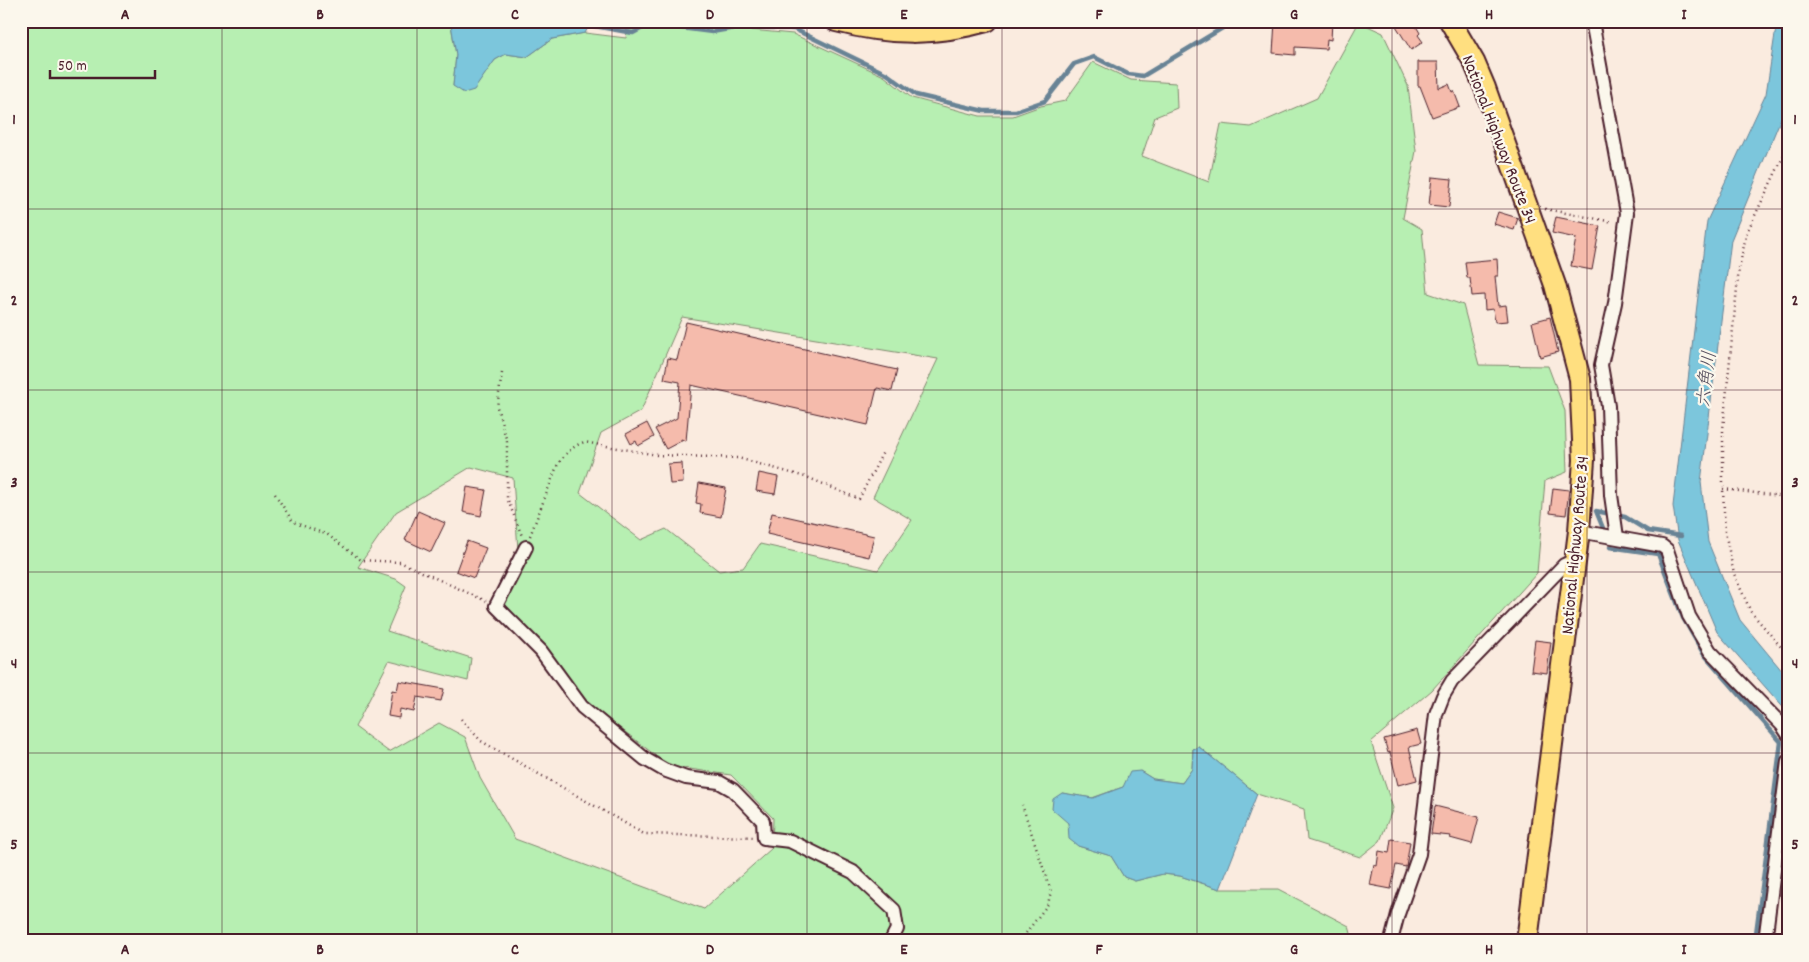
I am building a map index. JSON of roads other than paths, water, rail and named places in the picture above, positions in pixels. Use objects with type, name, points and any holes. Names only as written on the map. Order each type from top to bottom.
[{"type":"highway","points":[[836,21],[864,28],[893,32],[924,32],[962,28],[987,21]]},
{"type":"highway","name":"National Highway Route 34","points":[[1450,21],[1474,62],[1485,88],[1555,285],[1580,379],[1584,460],[1579,531],[1527,941]]},
{"type":"street","points":[[1592,21],[1627,213],[1615,303],[1601,365],[1608,406],[1612,506],[1617,538]]},
{"type":"street","points":[[1579,531],[1662,546],[1667,550],[1689,616],[1710,651],[1782,724],[1788,734]]},
{"type":"street","points":[[526,547],[496,606],[541,651],[582,706],[645,759],[686,778],[719,782],[733,790],[763,821],[764,838],[790,841],[853,872],[894,910],[897,929],[891,941]]},
{"type":"street","points":[[1391,941],[1398,914],[1419,854],[1436,714],[1443,696],[1452,681],[1564,565],[1575,560]]},
{"type":"street","points":[[1765,941],[1788,761]]},
{"type":"water","points":[[448,21],[592,21],[585,33],[552,39],[527,57],[506,54],[495,60],[474,90],[464,93],[453,86],[456,55],[451,24]]},
{"type":"water","name":"六角川","points":[[1777,21],[1788,21],[1788,101],[1731,240],[1701,482],[1708,542],[1740,620],[1788,678],[1788,713],[1717,632],[1678,540],[1673,506],[1707,221],[1766,94]]},
{"type":"water","points":[[1199,747],[1257,794],[1220,889],[1180,876],[1163,874],[1135,881],[1124,877],[1111,856],[1078,846],[1069,839],[1068,823],[1052,809],[1053,799],[1062,793],[1093,798],[1123,787],[1130,772],[1140,771],[1153,779],[1182,783],[1192,769],[1193,749]]},
{"type":"waterway","points":[[589,25],[633,33],[650,24],[712,32],[746,26],[794,29],[887,74],[916,95],[984,111],[1016,111],[1045,101],[1074,64],[1094,57],[1128,74],[1143,76],[1234,21]]},
{"type":"waterway","points":[[1603,528],[1596,511],[1625,517],[1648,531],[1681,536]]},
{"type":"waterway","points":[[1610,547],[1658,554],[1683,618],[1703,653],[1781,742],[1755,941]]}]
